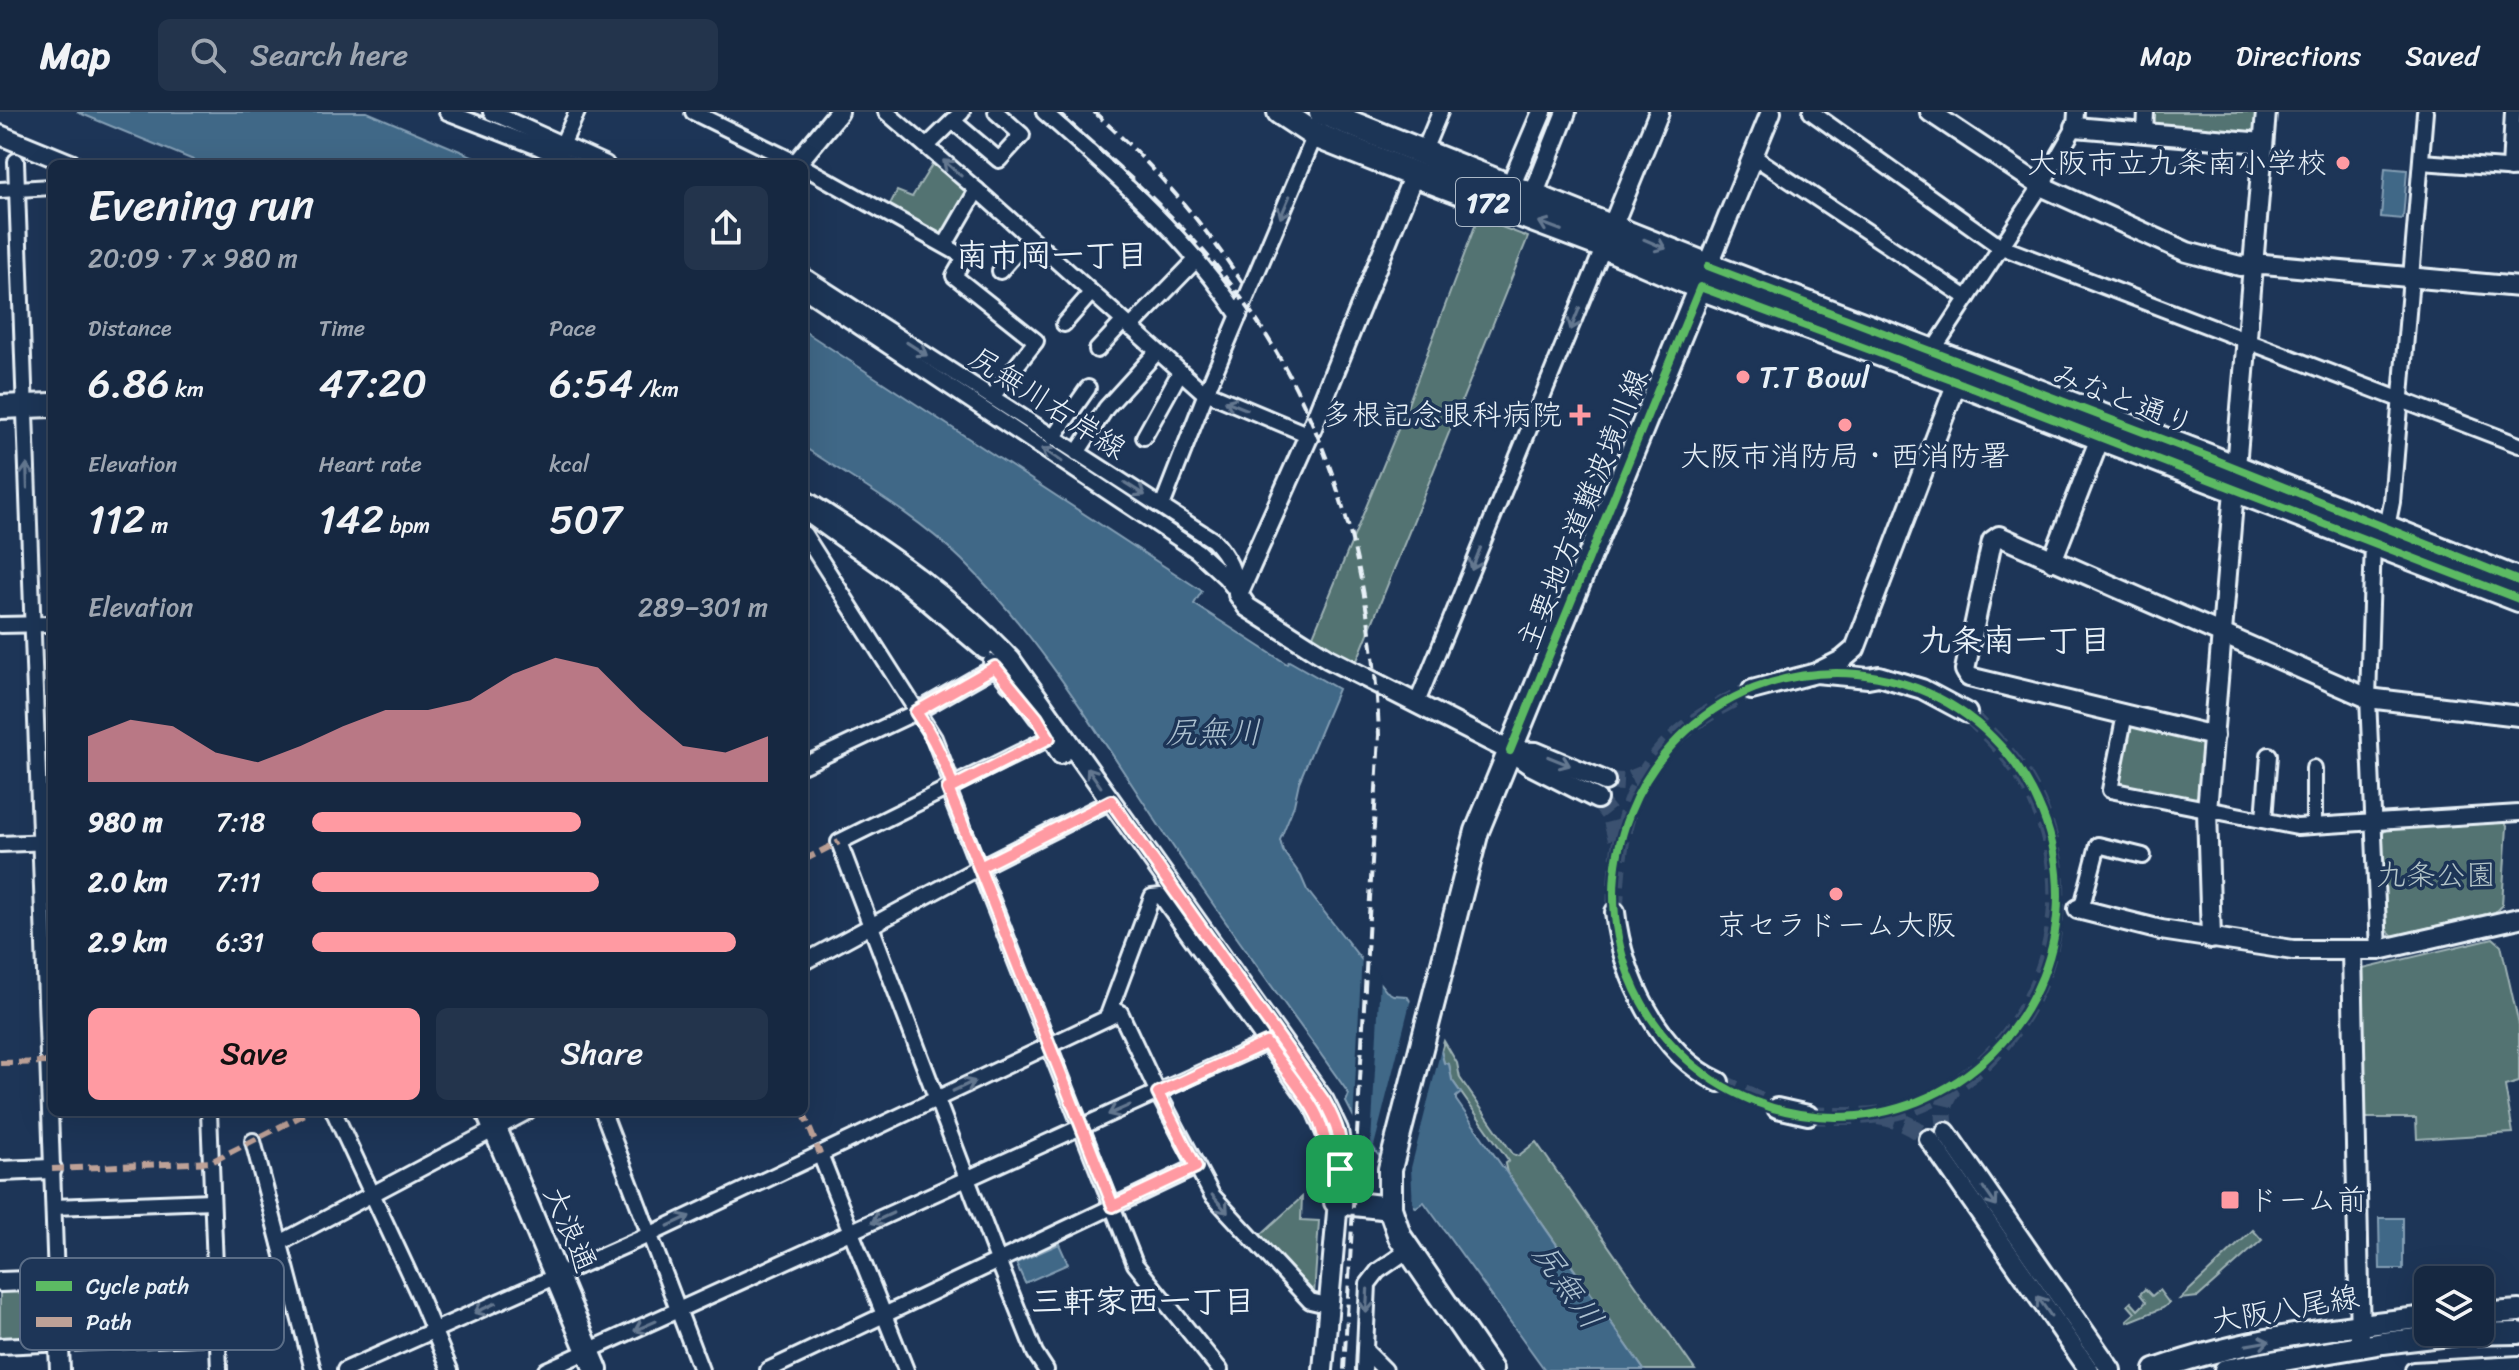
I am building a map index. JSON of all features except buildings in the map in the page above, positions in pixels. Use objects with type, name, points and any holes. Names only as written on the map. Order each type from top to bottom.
[{"type":"highway","name":"みなと通り","points":[[1280,112],[1319,124],[1608,237],[2100,438],[2236,479]]},
{"type":"highway","name":"みなと通り","points":[[1419,164],[1510,187],[1533,196],[1608,237]]},
{"type":"highway","name":"みなと通り","points":[[1704,276],[1932,352],[2236,479],[2380,534],[2519,581]]},
{"type":"highway","name":"みなと通り","points":[[2380,534],[2519,599]]},
{"type":"main road","name":"主要地方道難波境川線","points":[[1491,1370],[1407,1251],[1390,1208],[1390,1169],[1477,831],[1704,276]]},
{"type":"main road","points":[[0,407],[48,405]]},
{"type":"main road","name":"大浪通","points":[[492,1121],[592,1361]]},
{"type":"main road","points":[[1336,1202],[1390,1208]]},
{"type":"main road","points":[[2494,1313],[2519,1311]]},
{"type":"main road","name":"大阪八尾線","points":[[2155,1370],[2234,1347],[2358,1325],[2414,1319]]},
{"type":"main road","name":"大阪八尾線","points":[[2225,1370],[2318,1363],[2360,1346],[2458,1334],[2519,1333]]},
{"type":"street","points":[[447,112],[565,160]]},
{"type":"street","points":[[491,112],[598,160]]},
{"type":"street","points":[[563,143],[577,112]]},
{"type":"street","points":[[693,112],[789,160]]},
{"type":"street","points":[[800,160],[839,112]]},
{"type":"street","points":[[886,112],[1206,393],[1309,435]]},
{"type":"street","points":[[927,146],[958,116],[999,160],[1022,135],[996,112]]},
{"type":"street","points":[[1044,112],[1139,198],[1197,259],[1239,316]]},
{"type":"street","points":[[1440,112],[1309,435],[1238,594],[1247,607],[1293,637],[1597,799]]},
{"type":"street","points":[[1510,187],[1542,112]]},
{"type":"street","points":[[1533,196],[1566,112]]},
{"type":"street","points":[[1416,705],[1659,112]]},
{"type":"street","points":[[1704,276],[1771,112]]},
{"type":"street","points":[[1811,112],[1999,246],[2519,445]]},
{"type":"street","points":[[1930,112],[2041,186],[2187,252],[2240,266],[2519,287]]},
{"type":"street","points":[[2145,133],[2146,112]]},
{"type":"street","points":[[2211,939],[2207,810],[2266,112]]},
{"type":"street","points":[[2379,950],[2368,698],[2380,534],[2392,502],[2425,112]]},
{"type":"street","points":[[2421,162],[2514,169],[2513,112]]},
{"type":"street","points":[[1932,352],[2041,186],[2075,119],[2145,133],[2263,143]]},
{"type":"street","points":[[1162,506],[1319,124]]},
{"type":"street","points":[[0,135],[61,160]]},
{"type":"street","points":[[1753,156],[1967,298]]},
{"type":"street","points":[[16,161],[32,625],[46,842],[48,930]]},
{"type":"street","points":[[808,169],[965,257],[954,276],[1036,341],[992,397]]},
{"type":"street","points":[[0,190],[48,187]]},
{"type":"street","points":[[945,245],[977,190]]},
{"type":"street","points":[[1000,271],[1029,238]]},
{"type":"street","points":[[1097,350],[1197,259]]},
{"type":"street","name":"尻無川右岸線","points":[[808,279],[1213,540],[1227,554],[1235,573],[1238,594]]},
{"type":"street","name":"尻無川右岸線","points":[[808,293],[1209,561],[1238,594]]},
{"type":"street","points":[[1064,324],[1091,293]]},
{"type":"street","points":[[1077,453],[1106,408],[1157,352]]},
{"type":"street","points":[[1144,437],[1180,372]]},
{"type":"street","points":[[1752,690],[1816,673],[1842,660],[1855,649],[1957,382]]},
{"type":"street","points":[[1053,438],[1088,388]]},
{"type":"street","points":[[2052,561],[2100,438]]},
{"type":"street","points":[[808,502],[881,548],[986,634],[1011,660],[1054,734],[1060,756],[1064,754]]},
{"type":"street","points":[[808,515],[905,584],[985,650],[995,667],[1111,801],[1324,1101],[1342,1146],[1323,1370]]},
{"type":"street","points":[[2214,736],[1969,677],[1965,670],[1992,541],[1999,536],[2368,698],[2519,716]]},
{"type":"street","points":[[808,540],[934,738],[980,867],[1135,1264],[1220,1370]]},
{"type":"street","points":[[0,625],[48,624]]},
{"type":"street","points":[[1855,649],[1879,676]]},
{"type":"street","points":[[808,763],[916,712],[995,667]]},
{"type":"street","points":[[1816,673],[1868,678],[1879,676],[1922,689],[1967,713]]},
{"type":"street","points":[[2125,714],[2110,790],[2297,827],[2519,813]]},
{"type":"street","points":[[1046,1370],[1035,1353],[998,1260],[839,842],[1054,734]]},
{"type":"street","points":[[1510,751],[1536,752],[1605,781]]},
{"type":"street","points":[[2264,819],[2269,755]]},
{"type":"street","points":[[2314,768],[2314,825]]},
{"type":"street","points":[[808,960],[1111,801]]},
{"type":"street","points":[[0,844],[46,842]]},
{"type":"street","points":[[2143,856],[2098,845],[2080,910],[2142,927],[2293,950],[2379,950],[2519,918]]},
{"type":"street","points":[[1107,1018],[1152,897],[1161,896],[1313,1108],[1325,1136],[1329,1159],[1340,1169]]},
{"type":"street","points":[[1615,912],[1624,959],[1645,1006],[1681,1053],[1719,1082]]},
{"type":"street","points":[[2352,950],[2360,1346]]},
{"type":"street","points":[[345,1370],[651,1234],[1120,1012],[1158,1093],[1212,1195],[1310,1301],[1327,1305]]},
{"type":"street","points":[[546,1370],[592,1361],[680,1311],[1266,1043]]},
{"type":"street","points":[[1777,1108],[1808,1115]]},
{"type":"street","points":[[52,1116],[55,1258]]},
{"type":"street","points":[[209,1116],[214,1258]]},
{"type":"street","points":[[336,1116],[450,1370]]},
{"type":"street","points":[[280,1243],[372,1194],[492,1121],[511,1116]]},
{"type":"street","points":[[605,1116],[701,1370]]},
{"type":"street","points":[[2089,1370],[1938,1136],[2111,1370]]},
{"type":"street","points":[[253,1141],[284,1258]]},
{"type":"street","points":[[820,1154],[906,1370]]},
{"type":"street","points":[[768,1370],[1196,1167]]},
{"type":"street","points":[[0,1171],[52,1169]]},
{"type":"street","points":[[54,1207],[212,1201]]},
{"type":"street","points":[[1364,1370],[1368,1284],[1378,1271],[1407,1251]]},
{"type":"street","points":[[284,1258],[313,1370]]},
{"type":"street","points":[[0,1282],[20,1281]]},
{"type":"street","points":[[0,1346],[20,1345]]},
{"type":"street","points":[[58,1350],[60,1370]]},
{"type":"street","points":[[218,1350],[219,1370]]},
{"type":"street","points":[[1365,1350],[1385,1370]]},
{"type":"street","points":[[2413,1370],[2519,1364]]},
{"type":"green space","points":[[2151,112],[2256,112],[2254,129],[2248,134],[2155,127],[2150,120]]},
{"type":"green space","points":[[935,160],[967,187],[958,215],[949,228],[938,236],[888,208],[897,191],[912,197]]},
{"type":"green space","points":[[1478,218],[1528,237],[1356,663],[1312,638],[1404,415]]},
{"type":"green space","points":[[2135,724],[2198,737],[2203,744],[2198,796],[2192,800],[2121,786],[2117,780],[2129,728]]},
{"type":"green space","name":"九条公園","points":[[2502,820],[2507,826],[2502,905],[2495,912],[2393,936],[2387,930],[2382,834],[2389,827]]},
{"type":"green space","points":[[2493,938],[2501,945],[2519,1025],[2519,1082],[2505,1086],[2513,1133],[2417,1139],[2416,1118],[2366,1118],[2363,969]]},
{"type":"green space","points":[[1444,1041],[1457,1063],[1460,1078],[1513,1154],[1518,1156],[1536,1142],[1695,1370],[1644,1370],[1507,1173],[1505,1164],[1509,1161],[1452,1080],[1449,1064],[1444,1063],[1441,1051]]},
{"type":"green space","points":[[1302,1197],[1301,1220],[1319,1221],[1314,1295],[1257,1238]]},
{"type":"green space","points":[[2253,1230],[2262,1240],[2198,1297],[2180,1299]]},
{"type":"green space","points":[[20,1289],[20,1339],[0,1340],[0,1290]]},
{"type":"green space","points":[[2145,1289],[2152,1296],[2159,1290],[2169,1303],[2128,1322],[2135,1313],[2128,1305],[2131,1302],[2138,1310],[2146,1302],[2140,1294]]},
{"type":"water","points":[[77,112],[367,112],[481,160],[193,160]]},
{"type":"water","points":[[2385,168],[2407,170],[2403,219],[2381,217]]},
{"type":"water","name":"尻無川","points":[[808,334],[1202,591],[1194,604],[1287,664],[1289,661],[1338,689],[1299,782],[1294,805],[1280,840],[1283,851],[1307,890],[1386,991],[1407,996],[1441,1051],[1444,1063],[1449,1064],[1452,1080],[1461,1093],[1456,1100],[1644,1370],[1545,1370],[1424,1202],[1416,1207],[1412,1205],[1411,1194],[1365,1139],[1346,1102],[1349,1094],[1214,906],[1047,660],[962,560],[886,500],[808,450]]},
{"type":"water","points":[[2379,1218],[2403,1218],[2403,1269],[2380,1269]]},
{"type":"water","points":[[1059,1244],[1068,1264],[1025,1283],[1016,1263]]},
{"type":"pier","points":[[1362,954],[1380,977],[1371,1144],[1358,1133],[1353,1123]]},
{"type":"pier","points":[[1411,999],[1442,1045],[1411,1168],[1413,1207],[1410,1208],[1404,1188],[1374,1146]]},
{"type":"tunnel","points":[[1615,912],[1622,836],[1631,804],[1644,776],[1662,751],[1685,729],[1752,690]]},
{"type":"tunnel","points":[[1808,1115],[1852,1116],[1910,1108],[1964,1079],[1998,1048],[2025,1010],[2044,968],[2054,924],[2056,878],[2048,832],[2030,788],[2017,767],[1967,713]]},
{"type":"tunnel","points":[[1605,781],[1625,782],[1644,774]]},
{"type":"tunnel","points":[[1597,799],[1611,817],[1618,843]]},
{"type":"tunnel","points":[[1719,1082],[1777,1108]]},
{"type":"tunnel","points":[[1946,1132],[1944,1109],[1954,1087]]},
{"type":"tunnel","points":[[1878,1116],[1905,1124],[1929,1139]]},
{"type":"railway","points":[[1058,112],[1187,233],[1226,278],[1262,329],[1293,382],[1318,437],[1339,494],[1355,553],[1367,613],[1379,735],[1344,1370]]},
{"type":"railway","points":[[1094,112],[1176,194],[1245,287]]},
{"type":"marked path","points":[[808,858],[839,842]]},
{"type":"marked path","points":[[0,1063],[48,1062]]},
{"type":"marked path","points":[[52,1169],[211,1162],[301,1116]]},
{"type":"marked path","points":[[805,1116],[820,1154]]},
{"type":"cycle path","points":[[1708,266],[2206,456],[2519,581]]},
{"type":"cycle path","points":[[1510,751],[1700,287],[1957,382],[2519,599]]},
{"type":"cycle path","points":[[1836,673],[1879,677],[1921,690],[1959,710],[1993,738],[2021,772],[2041,810],[2054,852],[2058,895],[2054,938],[2041,980],[2021,1018],[1993,1052],[1959,1080],[1921,1100],[1879,1113],[1836,1117],[1793,1113],[1751,1100],[1713,1080],[1679,1052],[1651,1018],[1631,980],[1618,938],[1614,895],[1618,852],[1631,810],[1651,772],[1679,738],[1713,710],[1751,690],[1793,677],[1836,673]]},
{"type":"place","name":"大阪市立九条南小学校","points":[[2343,163]]},
{"type":"place","name":"T.T Bowl","points":[[1743,377]]},
{"type":"place","name":"多根記念眼科病院","points":[[1580,415]]},
{"type":"place","name":"大阪市消防局・西消防署","points":[[1845,425]]},
{"type":"place","name":"京セラドーム大阪","points":[[1836,894]]},
{"type":"place","name":"ドーム前","points":[[2230,1200]]},
{"type":"district","name":"南市岡一丁目","points":[[1052,255]]},
{"type":"district","name":"九条南一丁目","points":[[2015,640]]},
{"type":"district","name":"三軒家西一丁目","points":[[1143,1301]]},
{"type":"route","points":[[1340,1169],[1329,1159],[1325,1136],[1313,1108],[1266,1043],[1158,1093],[1196,1167],[1113,1206],[948,789],[953,787],[1049,738],[1011,683],[995,667],[916,712],[943,758],[953,787],[948,789],[980,867],[1111,801],[1324,1101],[1333,1117],[1342,1146],[1340,1169]]}]
